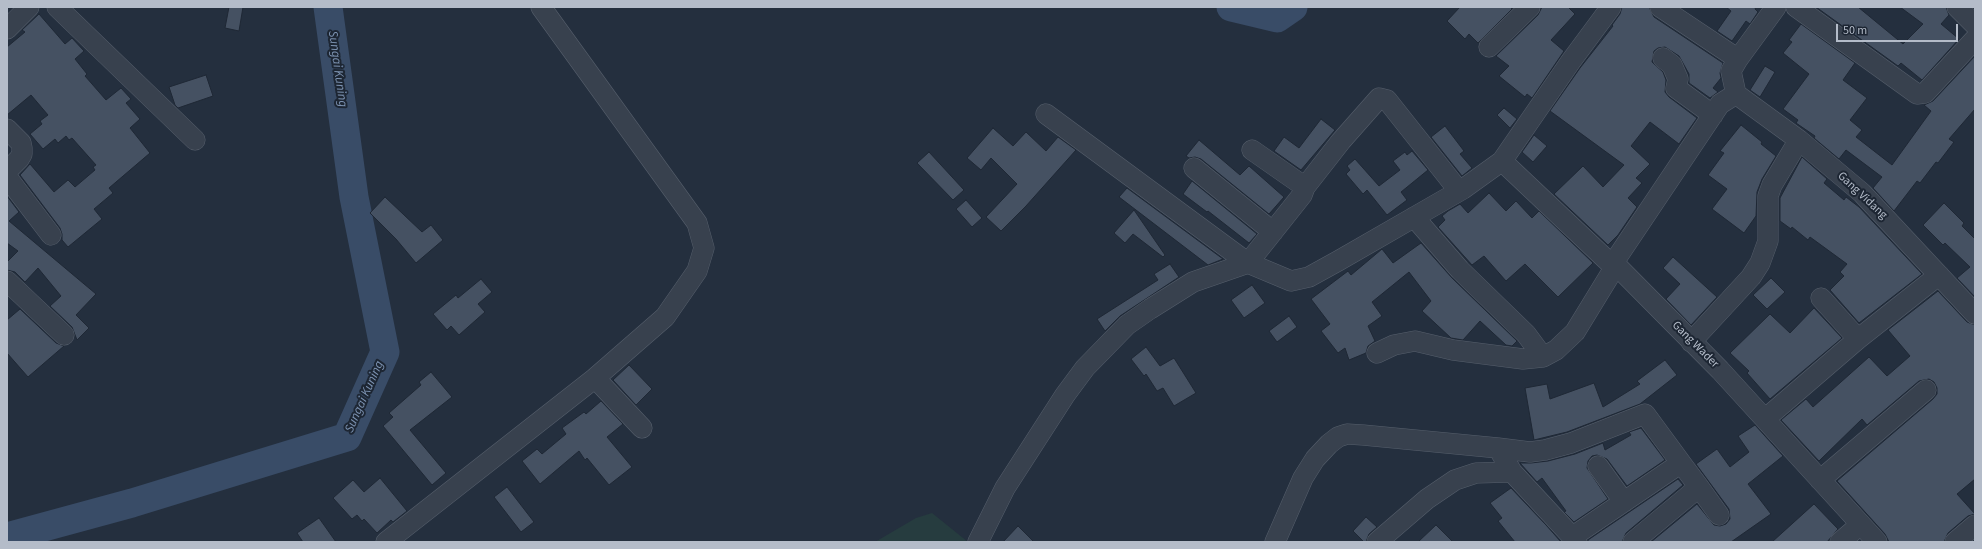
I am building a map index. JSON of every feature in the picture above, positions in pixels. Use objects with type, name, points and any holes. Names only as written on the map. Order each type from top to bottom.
[{"type":"street","points":[[7,29],[29,7]]},
{"type":"street","points":[[57,7],[195,140]]},
{"type":"street","points":[[386,542],[595,378],[665,317],[697,271],[704,248],[697,223],[541,7]]},
{"type":"street","points":[[1489,47],[1530,7]]},
{"type":"street","points":[[1660,7],[1738,59]]},
{"type":"street","points":[[1377,353],[1394,345],[1415,342],[1453,350],[1523,359],[1543,357],[1556,350],[1575,332],[1614,265],[1720,104],[1736,94],[1731,71],[1776,7]]},
{"type":"street","points":[[1796,7],[1917,94],[1925,93],[1975,39]]},
{"type":"street","points":[[1957,7],[1975,25]]},
{"type":"street","points":[[1046,114],[1248,263],[1291,281],[1310,277],[1459,191],[1502,161],[1604,11]]},
{"type":"street","points":[[1663,58],[1672,65],[1678,79],[1676,88],[1713,114]]},
{"type":"street","name":"Gang Vidang","points":[[1736,94],[1799,140],[1862,193],[1975,314]]},
{"type":"street","points":[[978,542],[1005,488],[1084,368],[1127,325],[1150,308],[1194,282],[1248,263],[1297,201],[1305,187],[1341,141],[1379,98],[1387,100],[1459,191]]},
{"type":"street","points":[[7,129],[20,143],[22,148],[19,160],[7,171]]},
{"type":"street","points":[[1691,342],[1746,282],[1760,262],[1768,241],[1768,196],[1772,185],[1799,140]]},
{"type":"street","points":[[1252,150],[1305,187]]},
{"type":"street","name":"Gang Wader","points":[[1502,161],[1614,265],[1720,370],[1877,542]]},
{"type":"street","points":[[1194,168],[1273,232]]},
{"type":"street","points":[[7,177],[51,235]]},
{"type":"street","points":[[1414,217],[1460,270],[1526,334],[1543,357]]},
{"type":"street","points":[[1765,419],[1858,339],[1939,275]]},
{"type":"street","points":[[7,281],[64,336]]},
{"type":"street","points":[[1821,298],[1858,339]]},
{"type":"street","points":[[595,378],[642,428]]},
{"type":"street","points":[[1820,480],[1926,390]]},
{"type":"street","points":[[1275,542],[1302,478],[1315,459],[1338,437],[1348,434],[1363,435],[1530,452],[1545,450],[1571,443],[1626,423],[1642,414],[1681,463],[1719,515]]},
{"type":"street","points":[[1498,448],[1512,472],[1575,540],[1624,502],[1681,463]]},
{"type":"street","points":[[1598,466],[1624,502]]},
{"type":"street","points":[[1376,542],[1427,499],[1455,480],[1476,473],[1512,472]]},
{"type":"street","points":[[1633,542],[1699,487]]},
{"type":"street","points":[[1840,542],[1860,525]]},
{"type":"street","points":[[1955,542],[1975,525]]},
{"type":"green space","points":[[932,513],[968,542],[875,542],[916,518]]},
{"type":"building","points":[[229,7],[243,7],[239,31],[225,28]]},
{"type":"building","points":[[1460,7],[1510,7],[1512,9],[1478,43],[1469,34],[1465,39],[1447,21]]},
{"type":"building","points":[[1542,7],[1568,7],[1575,14],[1551,40],[1564,51],[1532,98],[1527,94],[1525,97],[1499,76],[1509,66],[1496,56],[1538,15]]},
{"type":"building","points":[[1622,7],[1649,7],[1654,17],[1723,63],[1720,73],[1721,78],[1713,88],[1718,92],[1710,98],[1689,83],[1689,74],[1679,56],[1665,47],[1658,48],[1654,51],[1652,62],[1663,72],[1666,80],[1665,92],[1669,97],[1697,118],[1679,144],[1650,122],[1631,146],[1650,164],[1636,178],[1642,183],[1628,198],[1637,207],[1618,235],[1608,245],[1554,194],[1583,166],[1603,187],[1624,165],[1550,111],[1580,68],[1613,26],[1612,25],[1620,14]]},
{"type":"building","points":[[1726,7],[1756,7],[1755,9],[1758,12],[1750,24],[1746,21],[1732,41],[1717,31],[1731,11]]},
{"type":"building","points":[[1816,7],[1858,7],[1903,44],[1923,24],[1900,7],[1946,7],[1949,15],[1941,24],[1959,39],[1922,80],[1901,63],[1898,66]]},
{"type":"building","points":[[39,14],[65,44],[72,38],[84,51],[75,59],[87,74],[85,76],[106,100],[121,88],[131,99],[126,103],[140,119],[130,128],[150,153],[109,188],[113,193],[94,209],[102,219],[68,247],[62,240],[60,228],[20,175],[30,164],[54,192],[68,180],[75,187],[95,170],[93,167],[96,165],[72,138],[69,140],[66,136],[58,143],[55,139],[43,149],[30,134],[42,124],[40,121],[48,115],[31,95],[7,115],[7,47],[25,32],[22,30]]},
{"type":"building","points":[[1801,24],[1855,63],[1843,80],[1867,98],[1850,120],[1862,130],[1856,137],[1892,165],[1931,111],[1924,105],[1933,101],[1975,56],[1975,109],[1949,139],[1954,142],[1938,163],[1936,162],[1920,183],[1917,181],[1894,211],[1873,188],[1882,177],[1846,150],[1839,159],[1814,138],[1815,136],[1796,123],[1798,120],[1783,109],[1809,74],[1783,53],[1792,42],[1789,40]]},
{"type":"building","points":[[1765,66],[1775,72],[1760,97],[1750,90]]},
{"type":"building","points":[[206,75],[213,96],[178,108],[175,105],[169,87]]},
{"type":"building","points":[[1504,108],[1517,119],[1510,128],[1497,115]]},
{"type":"building","points":[[1321,119],[1335,130],[1301,170],[1274,151],[1284,137],[1299,148]]},
{"type":"building","points":[[1741,125],[1776,156],[1762,179],[1757,192],[1756,216],[1744,233],[1712,209],[1727,189],[1708,175],[1724,153],[1720,151]]},
{"type":"building","points":[[1445,126],[1464,151],[1460,154],[1472,168],[1462,176],[1431,137]]},
{"type":"building","points":[[993,128],[1013,146],[1026,132],[1046,151],[1058,137],[1076,150],[1026,206],[1001,231],[986,217],[1017,184],[991,158],[981,170],[967,158]]},
{"type":"building","points":[[1534,135],[1547,146],[1533,162],[1522,152]]},
{"type":"building","points":[[1199,140],[1240,175],[1249,166],[1284,197],[1269,214],[1201,159],[1195,157],[1189,158],[1186,156]]},
{"type":"building","points":[[1412,151],[1428,170],[1401,192],[1407,200],[1387,215],[1367,190],[1363,194],[1346,174],[1350,170],[1347,166],[1355,159],[1379,186],[1400,170],[1393,161],[1405,152],[1407,155]]},
{"type":"building","points":[[929,152],[964,190],[953,200],[917,163]]},
{"type":"building","points":[[1802,157],[1827,179],[1824,183],[1844,200],[1846,197],[1859,207],[1922,274],[1859,323],[1830,290],[1844,276],[1840,272],[1847,264],[1810,237],[1808,240],[1792,227],[1791,229],[1780,221],[1780,198]]},
{"type":"building","points":[[1192,181],[1257,234],[1249,243],[1208,211],[1207,212],[1183,194]]},
{"type":"building","points":[[1127,188],[1223,259],[1208,265],[1119,197]]},
{"type":"building","points":[[1489,193],[1506,211],[1516,201],[1532,218],[1539,211],[1593,263],[1558,297],[1525,264],[1506,281],[1484,256],[1472,265],[1438,227],[1445,220],[1442,216],[1448,211],[1460,204],[1468,213]]},
{"type":"building","points":[[7,196],[19,212],[9,221],[96,294],[76,315],[89,328],[77,340],[72,327],[50,306],[61,296],[38,268],[25,282],[15,272],[7,270],[7,262],[18,251],[7,243]]},
{"type":"building","points":[[385,197],[422,232],[431,225],[443,240],[416,263],[396,239],[370,213]]},
{"type":"building","points":[[966,200],[982,218],[972,227],[956,209]]},
{"type":"building","points":[[1944,203],[1964,223],[1962,226],[1975,239],[1975,297],[1957,278],[1970,267],[1945,243],[1943,245],[1923,225]]},
{"type":"building","points":[[1134,210],[1165,255],[1163,257],[1133,234],[1125,243],[1114,233]]},
{"type":"building","points":[[1421,243],[1452,278],[1517,341],[1512,346],[1506,345],[1480,321],[1463,340],[1451,338],[1422,311],[1431,301],[1409,272],[1372,302],[1382,316],[1368,326],[1375,341],[1368,346],[1366,353],[1349,360],[1345,348],[1338,353],[1321,331],[1330,324],[1311,299],[1348,271],[1351,275],[1382,249],[1393,263]]},
{"type":"building","points":[[1673,257],[1717,297],[1691,325],[1666,299],[1680,284],[1663,268]]},
{"type":"building","points":[[1170,264],[1179,277],[1120,316],[1105,331],[1097,319],[1158,280],[1154,274]]},
{"type":"building","points":[[1771,278],[1785,292],[1767,309],[1753,295]]},
{"type":"building","points":[[481,279],[492,292],[478,304],[485,312],[459,335],[451,326],[447,330],[433,314],[456,295],[458,298]]},
{"type":"building","points":[[1252,285],[1265,303],[1244,318],[1231,300]]},
{"type":"building","points":[[1938,291],[1967,322],[1975,325],[1975,479],[1957,494],[1975,514],[1968,516],[1948,533],[1944,542],[1889,542],[1885,534],[1837,481],[1933,399],[1937,394],[1937,388],[1934,382],[1929,379],[1919,381],[1867,425],[1862,419],[1819,461],[1781,420],[1806,399],[1813,407],[1869,357],[1887,376],[1910,356],[1888,330]]},
{"type":"building","points":[[1814,308],[1842,338],[1770,399],[1747,373],[1749,371],[1730,353],[1770,314],[1790,333]]},
{"type":"building","points":[[20,309],[56,343],[64,346],[28,377],[7,353],[7,320]]},
{"type":"building","points":[[1289,316],[1297,327],[1277,342],[1269,331]]},
{"type":"building","points":[[1146,347],[1160,366],[1174,358],[1196,393],[1174,406],[1163,388],[1157,391],[1146,374],[1144,376],[1131,359]]},
{"type":"building","points":[[1665,360],[1677,375],[1640,404],[1567,432],[1534,440],[1525,388],[1547,384],[1550,399],[1594,383],[1603,407],[1640,384],[1637,381]]},
{"type":"building","points":[[629,365],[652,389],[636,405],[613,380]]},
{"type":"building","points":[[431,372],[452,397],[410,430],[446,473],[432,485],[383,426],[393,417],[389,413],[421,385],[419,382]]},
{"type":"building","points":[[601,401],[623,424],[607,437],[632,467],[609,485],[587,458],[585,460],[579,451],[540,484],[522,461],[537,449],[542,454],[566,434],[562,428],[584,412],[586,414]]},
{"type":"building","points":[[1755,425],[1783,456],[1748,484],[1771,514],[1731,542],[1651,542],[1697,504],[1714,525],[1720,526],[1726,524],[1730,519],[1729,509],[1696,464],[1717,449],[1730,467],[1749,452],[1738,436]]},
{"type":"building","points":[[1641,428],[1665,460],[1627,486],[1607,459],[1597,455],[1592,456],[1588,461],[1587,468],[1608,499],[1574,522],[1564,512],[1566,511],[1542,478],[1537,482],[1520,463],[1548,461],[1575,454],[1603,443],[1605,450],[1631,435],[1629,432]]},
{"type":"building","points":[[380,478],[407,511],[393,522],[391,520],[377,533],[364,519],[362,521],[357,515],[352,519],[333,498],[353,480],[364,492]]},
{"type":"building","points":[[1678,479],[1683,485],[1626,533],[1622,542],[1588,542],[1588,540]]},
{"type":"building","points":[[507,487],[534,522],[521,532],[494,497]]},
{"type":"building","points":[[1511,488],[1561,542],[1515,542],[1498,521],[1502,518],[1490,503]]},
{"type":"building","points":[[1814,504],[1838,529],[1827,542],[1772,542]]},
{"type":"building","points":[[1366,517],[1377,527],[1369,534],[1366,542],[1364,542],[1353,531]]},
{"type":"building","points":[[319,518],[336,542],[303,542],[297,533]]},
{"type":"building","points":[[1436,525],[1453,542],[1418,542]]},
{"type":"building","points":[[1018,526],[1034,542],[1003,542]]},
{"type":"waterway","name":"Sungai Kuning","points":[[7,537],[132,503],[347,437],[385,352],[354,197],[328,7]]},
{"type":"waterway","name":"Sungai Kuning","points":[[1231,7],[1277,18],[1293,7]]}]
